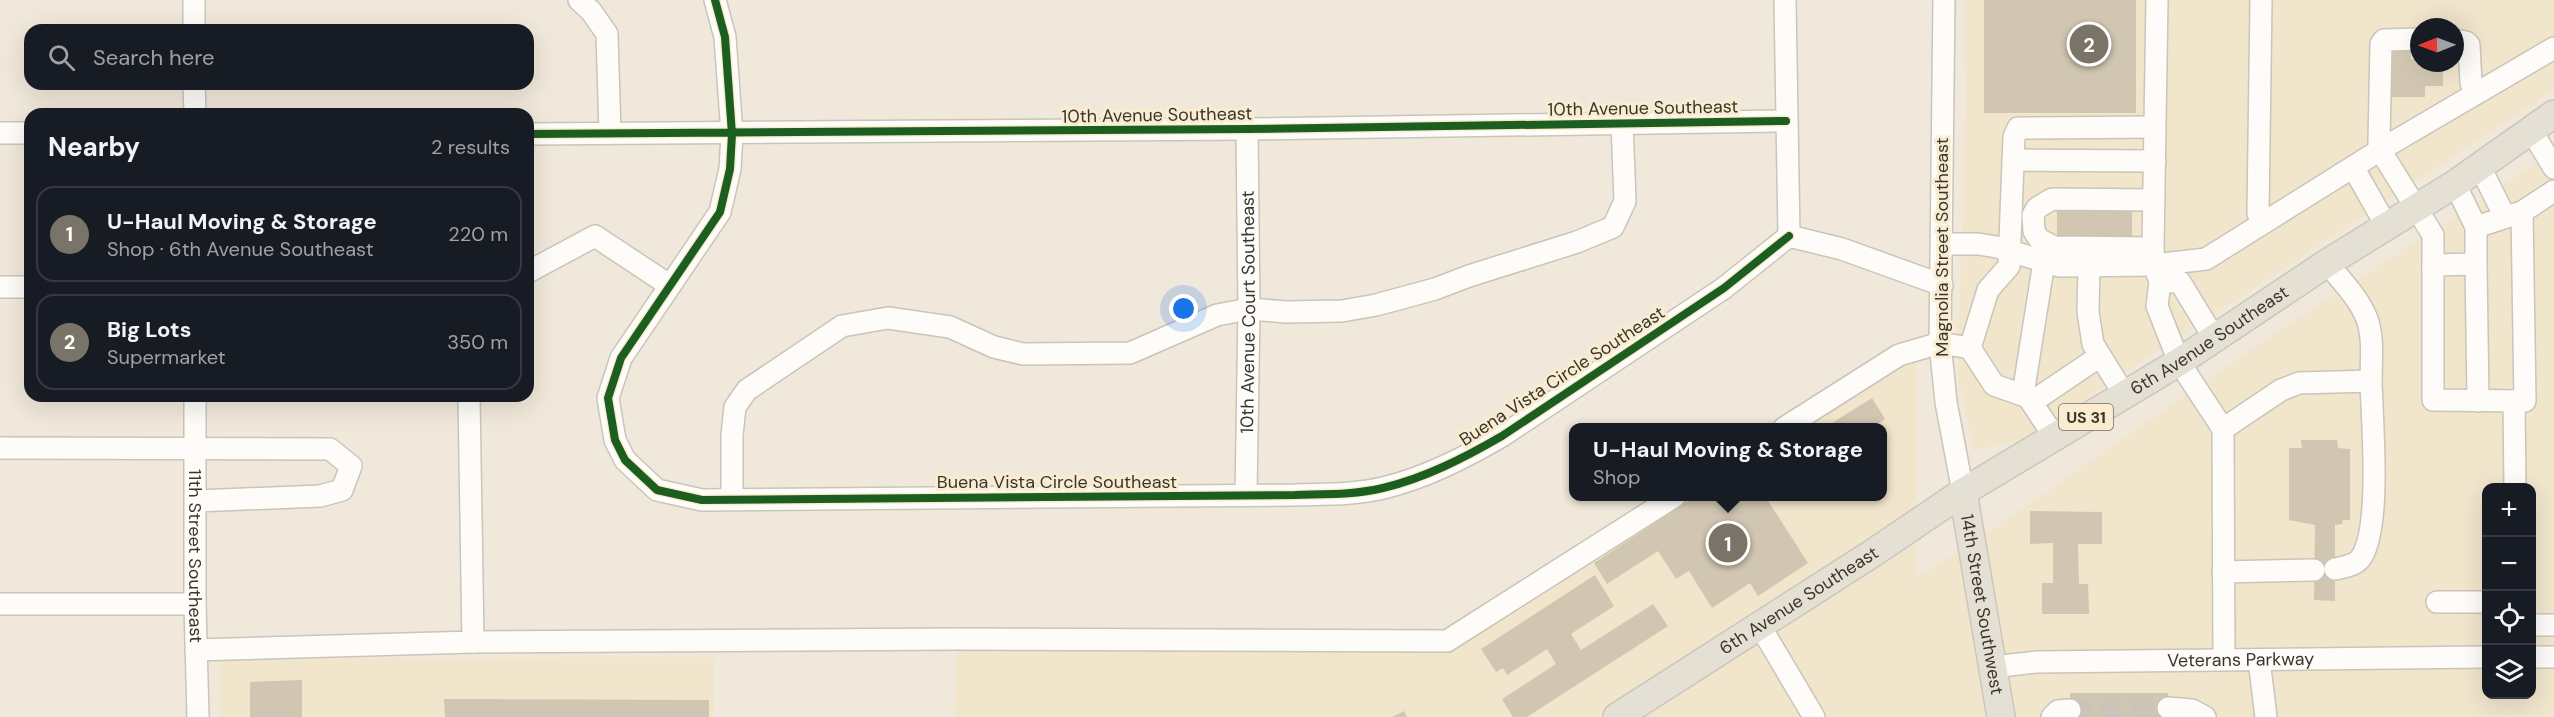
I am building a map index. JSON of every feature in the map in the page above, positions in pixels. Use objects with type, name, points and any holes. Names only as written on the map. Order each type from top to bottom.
[{"type":"main road","name":"6th Avenue Southeast","points":[[1617,717],[1963,492],[2179,362],[2327,263],[2455,184],[2554,114]]},
{"type":"main road","name":"14th Street Southwest","points":[[1963,492],[2001,717]]},
{"type":"street","points":[[194,0],[194,24]]},
{"type":"street","points":[[579,0],[591,11],[607,34],[610,133]]},
{"type":"street","name":"Buena Vista Circle Southeast","points":[[715,0],[725,37],[732,134],[730,169],[720,212],[621,358],[608,398],[615,440],[625,460],[657,490],[702,500],[1339,494],[1382,488],[1424,475],[1464,458],[1502,436],[1725,288],[1789,236]]},
{"type":"street","points":[[1785,0],[1789,236],[1842,249],[1942,285]]},
{"type":"street","name":"Magnolia Street Southeast","points":[[1944,0],[1940,343],[1946,402],[1963,492]]},
{"type":"street","points":[[2157,0],[2154,128],[2157,306],[2179,362],[2223,429],[2224,660]]},
{"type":"street","points":[[2260,0],[2258,213],[2262,224]]},
{"type":"street","points":[[2410,39],[2384,40],[2381,44],[2380,150],[2433,235],[2433,400],[2525,401],[2514,215],[2480,165]]},
{"type":"street","points":[[2464,42],[2469,45],[2471,83],[2475,94]]},
{"type":"street","points":[[1942,244],[1978,244],[2011,251],[2058,266],[2156,265],[2206,259],[2380,150],[2554,48]]},
{"type":"street","points":[[194,90],[195,108]]},
{"type":"street","name":"10th Avenue Southeast","points":[[534,134],[1247,129],[1786,121]]},
{"type":"street","points":[[732,499],[732,435],[735,407],[747,390],[842,326],[888,318],[950,327],[994,346],[1023,354],[1130,353],[1217,315],[1249,309],[1287,312],[1342,311],[1376,305],[1436,289],[1469,276],[1577,242],[1613,227],[1625,201],[1622,123]]},
{"type":"street","points":[[1970,348],[1988,290],[2006,272],[2011,251],[2015,131],[2022,127],[2154,128]]},
{"type":"street","name":"10th Avenue Court Southeast","points":[[1246,495],[1249,309],[1247,129]]},
{"type":"street","points":[[2531,130],[2554,168]]},
{"type":"street","points":[[0,133],[24,133]]},
{"type":"street","points":[[2013,160],[2155,161]]},
{"type":"street","points":[[2353,167],[2387,227]]},
{"type":"street","points":[[2455,184],[2476,227],[2478,401]]},
{"type":"street","points":[[2476,227],[2514,215],[2554,191]]},
{"type":"street","points":[[2154,200],[2052,199],[2037,208],[2033,223],[2039,239],[2054,248],[2156,265],[2181,282],[2214,338]]},
{"type":"street","points":[[534,269],[595,236],[669,285]]},
{"type":"street","points":[[2028,398],[2044,262]]},
{"type":"street","points":[[2223,572],[2325,569],[2352,564],[2360,559],[2368,540],[2375,476],[2371,381],[2372,344],[2367,319],[2357,300],[2327,263]]},
{"type":"street","points":[[2433,266],[2476,264]]},
{"type":"street","points":[[2089,266],[2090,323],[2093,345],[2124,394]]},
{"type":"street","points":[[0,286],[24,287]]},
{"type":"street","points":[[1792,423],[1899,355],[1940,343],[1970,348],[1997,388],[2028,398],[2054,436]]},
{"type":"street","points":[[2028,398],[2100,356]]},
{"type":"street","points":[[2223,429],[2281,390],[2299,383],[2371,381]]},
{"type":"street","points":[[2514,401],[2515,483]]},
{"type":"street","name":"11th Street Southeast","points":[[195,402],[195,604],[198,717]]},
{"type":"street","points":[[469,402],[473,642]]},
{"type":"street","points":[[0,448],[330,449],[351,466],[342,490],[320,496],[196,501]]},
{"type":"street","points":[[196,650],[473,642],[945,639],[1447,640],[1667,501]]},
{"type":"street","points":[[2437,602],[2482,602]]},
{"type":"street","points":[[0,604],[195,604]]},
{"type":"street","points":[[2536,625],[2554,625]]},
{"type":"street","points":[[1760,626],[1814,717]]},
{"type":"street","name":"Veterans Parkway","points":[[1993,667],[2036,662],[2482,657]]},
{"type":"street","points":[[2536,657],[2554,657]]},
{"type":"street","points":[[2259,660],[2266,717]]},
{"type":"street","points":[[2168,708],[2192,710],[2205,717]]},
{"type":"shaded area","points":[[1965,0],[2554,0],[2554,90],[2021,441],[1974,450],[1958,376],[1966,106]]},
{"type":"shaded area","points":[[2554,152],[2554,717],[955,717],[957,639],[1449,640],[1677,501],[1887,501],[1887,423],[1805,423],[1916,356],[1917,578],[2006,520],[2268,338]]},
{"type":"shaded area","points":[[714,657],[714,717],[221,717],[221,659]]},
{"type":"building","points":[[1984,0],[2136,0],[2136,113],[1984,113]]},
{"type":"building","points":[[2391,44],[2410,44],[2410,72],[2443,72],[2443,86],[2425,86],[2425,97],[2391,97]]},
{"type":"building","points":[[2057,211],[2132,211],[2132,243],[2057,243]]},
{"type":"building","points":[[1872,398],[1885,419],[1879,423],[1832,423]]},
{"type":"building","points":[[2301,440],[2337,440],[2338,448],[2350,449],[2350,520],[2343,520],[2342,524],[2335,525],[2335,601],[2314,600],[2315,525],[2289,520],[2289,448],[2302,448]]},
{"type":"building","points":[[1688,501],[1768,501],[1808,563],[1758,596],[1750,583],[1712,608],[1689,571],[1676,579],[1658,551],[1607,584],[1594,563]]},
{"type":"building","points":[[2030,511],[2102,512],[2102,544],[2078,544],[2079,584],[2088,584],[2089,614],[2042,614],[2042,583],[2053,583],[2053,543],[2030,544]]},
{"type":"building","points":[[1595,575],[1614,606],[1571,634],[1581,650],[1653,604],[1668,626],[1527,717],[1513,717],[1502,699],[1556,664],[1547,649],[1507,675],[1503,668],[1496,672],[1481,649]]},
{"type":"building","points":[[302,680],[302,717],[250,717],[250,682]]},
{"type":"building","points":[[2070,693],[2168,693],[2168,717],[2070,717]]},
{"type":"building","points":[[444,699],[709,700],[709,717],[445,717]]},
{"type":"building","points":[[1404,711],[1407,717],[1392,717]]},
{"type":"tunnel","points":[[2070,710],[2168,708]]},
{"type":"cycle path","points":[[715,0],[725,37],[732,134],[730,169],[720,212],[621,358],[608,398],[615,440],[625,460],[657,490],[702,500],[1295,495],[1350,493],[1383,488],[1414,479],[1444,466],[1502,436],[1724,288],[1789,236]]},
{"type":"cycle path","points":[[534,134],[1247,129],[1786,121]]},
{"type":"place","name":"Big Lots","points":[[2089,44]]},
{"type":"place","name":"U-Haul Moving & Storage","points":[[1728,543]]}]
